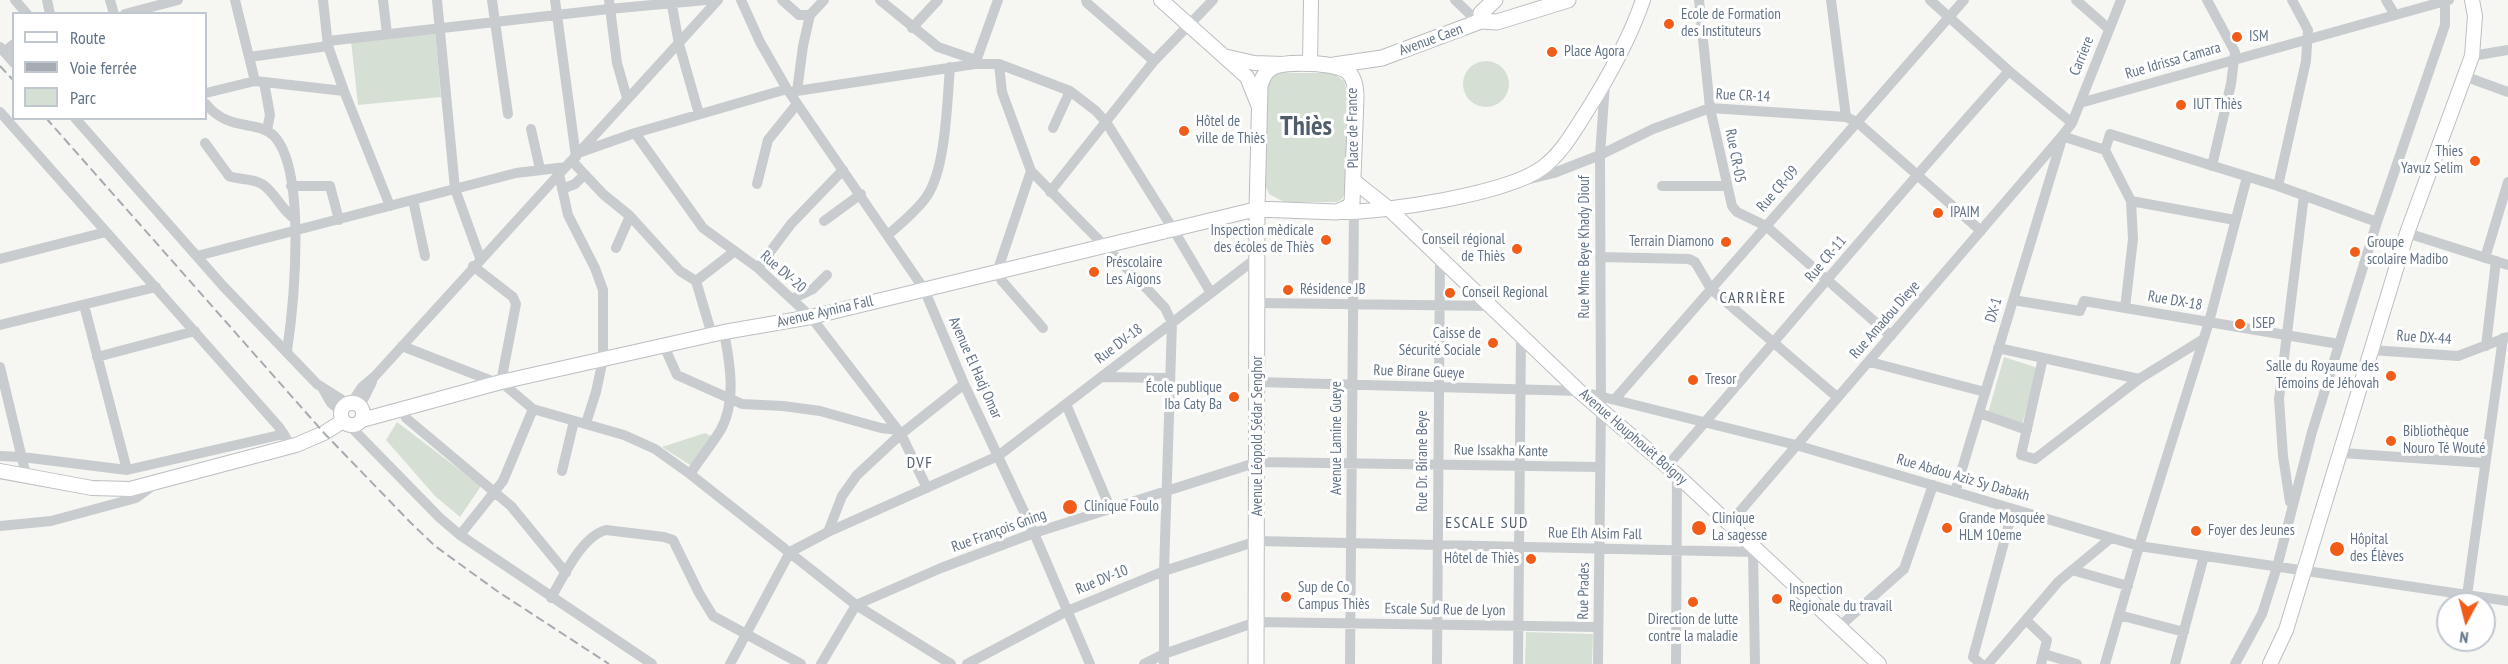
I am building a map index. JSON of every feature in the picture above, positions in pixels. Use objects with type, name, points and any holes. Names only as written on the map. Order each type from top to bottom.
[{"type":"highway","name":"Avenue Caen","points":[[1331,65],[1382,58],[1479,22],[1497,22],[1568,0]]},
{"type":"highway","name":"Avenue Caen","points":[[1479,22],[1481,13],[1490,2]]},
{"type":"highway","points":[[1356,98],[1365,72],[1382,58]]},
{"type":"highway","points":[[1331,65],[1287,64],[1271,68],[1262,79],[1257,209],[1337,212],[1348,207],[1354,197]]},
{"type":"highway","name":"Place de France","points":[[1331,65],[1337,65],[1350,74],[1356,98],[1354,197]]},
{"type":"highway","name":"Avenue Léopold Sédar Senghor","points":[[1256,664],[1259,303],[1257,209]]},
{"type":"main road","points":[[1161,0],[1247,77],[1260,111]]},
{"type":"main road","points":[[1310,64],[1311,0]]},
{"type":"main road","points":[[1337,212],[1354,213],[1480,191],[1517,182],[1541,168],[1555,157],[1605,84],[1643,0]]},
{"type":"main road","points":[[2270,664],[2286,630],[2305,571],[2407,233],[2472,56],[2475,16],[2472,0]]},
{"type":"main road","points":[[1226,57],[1254,63],[1287,64]]},
{"type":"main road","name":"Avenue Houphouët Boigny","points":[[1354,181],[1388,208],[1580,391],[1600,403],[1730,523],[1755,550],[1880,664]]},
{"type":"main road","name":"Avenue Aynina Fall","points":[[0,471],[112,489],[130,489],[155,484],[291,446],[324,433],[353,414],[397,410],[603,359],[811,317],[1257,209]]},
{"type":"street","points":[[16,2],[29,0]]},
{"type":"street","points":[[235,0],[249,57],[270,115],[267,130]]},
{"type":"street","points":[[323,0],[328,44],[344,91],[390,206]]},
{"type":"street","points":[[383,0],[387,34]]},
{"type":"street","points":[[437,0],[455,189],[477,262],[513,297],[516,304],[499,383]]},
{"type":"street","points":[[492,0],[508,114]]},
{"type":"street","points":[[555,0],[570,162],[562,189],[568,215],[595,268],[603,291],[603,359],[586,423]]},
{"type":"street","points":[[249,57],[387,34],[557,15],[609,4],[706,0]]},
{"type":"street","points":[[353,414],[375,376],[718,0]]},
{"type":"street","name":"Avenue El Hadj Omar","points":[[741,0],[760,42],[797,104],[861,194],[924,289],[964,384],[1034,533],[1090,664]]},
{"type":"street","points":[[782,0],[799,15],[810,15]]},
{"type":"street","points":[[791,91],[810,15],[824,0]]},
{"type":"street","points":[[880,0],[938,48],[976,62],[999,64],[1070,90],[1096,111],[1106,122],[1211,293]]},
{"type":"street","points":[[912,28],[938,0]]},
{"type":"street","points":[[1086,0],[1086,3],[1154,62]]},
{"type":"street","points":[[1050,192],[1154,62],[1213,0]]},
{"type":"street","points":[[1455,0],[1479,22]]},
{"type":"street","name":"Rue CR-05","points":[[1699,0],[1710,108],[1732,206],[1737,212],[1766,226],[1891,336]]},
{"type":"street","points":[[1831,0],[1851,120],[1982,231]]},
{"type":"street","points":[[1930,0],[2009,71],[2072,123]]},
{"type":"street","name":"Rue CR-09","points":[[1615,399],[1766,226],[1851,120],[1964,0]]},
{"type":"street","points":[[2076,0],[2109,29]]},
{"type":"street","name":"Carriere","points":[[2062,136],[2072,123],[2121,0]]},
{"type":"street","points":[[2207,0],[2235,52],[2231,84],[2212,166]]},
{"type":"street","points":[[2278,186],[2306,61],[2308,30],[2292,0]]},
{"type":"street","points":[[2386,0],[2395,15]]},
{"type":"street","points":[[132,12],[173,1]]},
{"type":"street","points":[[2235,664],[2262,614],[2339,344],[2377,222],[2445,26],[2447,1]]},
{"type":"street","name":"Rue Idrissa Camara","points":[[2080,103],[2307,38],[2447,1]]},
{"type":"street","points":[[671,2],[678,44],[699,114]]},
{"type":"street","points":[[976,62],[993,2]]},
{"type":"street","points":[[609,4],[617,63],[627,98]]},
{"type":"street","points":[[2,49],[12,61]]},
{"type":"street","points":[[2472,56],[2508,50]]},
{"type":"street","points":[[197,256],[516,173],[570,162],[635,133],[791,91],[976,62]]},
{"type":"street","points":[[999,64],[1002,92],[1031,171],[1165,308],[1172,323],[1164,571],[1164,659]]},
{"type":"street","points":[[888,235],[927,196],[936,176],[940,159],[950,67]]},
{"type":"street","name":"Rue CR-11","points":[[1672,471],[1705,422],[1917,174],[2009,71]]},
{"type":"street","points":[[2464,76],[2508,92]]},
{"type":"street","points":[[207,93],[259,82],[344,91]]},
{"type":"street","name":"Rue Mme Beye Khady Diouf","points":[[1600,403],[1600,155],[1605,84]]},
{"type":"street","points":[[1053,128],[1070,90]]},
{"type":"street","points":[[757,184],[768,140],[797,104]]},
{"type":"street","points":[[207,105],[212,112],[227,122],[267,130],[283,148],[288,161],[297,231],[287,351]]},
{"type":"street","name":"Rue CR-14","points":[[1517,182],[1554,173],[1600,155],[1653,129],[1710,108],[1851,120]]},
{"type":"street","points":[[0,112],[156,287],[284,434],[291,446]]},
{"type":"street","points":[[77,120],[197,256],[323,389],[353,414],[368,444],[440,518],[460,536],[652,664]]},
{"type":"street","points":[[0,131],[13,128]]},
{"type":"street","points":[[531,129],[540,169]]},
{"type":"street","name":"Rue DV-20","points":[[635,133],[703,228],[758,268],[811,317],[899,432],[927,488]]},
{"type":"street","points":[[2125,308],[2133,239],[2131,201],[2105,150],[2110,134],[2278,186],[2377,222]]},
{"type":"street","points":[[2062,136],[2105,150]]},
{"type":"street","name":"Rue Amadou Dieye","points":[[1730,523],[2062,136]]},
{"type":"street","name":"DX-1","points":[[1955,492],[2062,136]]},
{"type":"street","points":[[205,143],[229,176],[260,182],[285,212],[295,219]]},
{"type":"street","points":[[570,162],[630,216],[662,254],[680,271],[696,281],[718,334],[730,367],[730,400],[721,429],[690,474]]},
{"type":"street","points":[[758,268],[791,224],[843,170]]},
{"type":"street","points":[[1031,171],[997,272],[1002,281],[1043,328]]},
{"type":"street","points":[[562,189],[575,184],[584,175]]},
{"type":"street","points":[[2105,664],[2139,546],[2209,322],[2247,177]]},
{"type":"street","points":[[2485,258],[2508,182]]},
{"type":"street","points":[[291,186],[330,186],[339,220]]},
{"type":"street","points":[[1662,186],[1726,186]]},
{"type":"street","points":[[824,221],[861,194]]},
{"type":"street","points":[[2291,508],[2283,456],[2279,399],[2304,195]]},
{"type":"street","name":"Avenue Lamine Gueye","points":[[1350,664],[1354,197]]},
{"type":"street","points":[[413,200],[425,256]]},
{"type":"street","points":[[2131,201],[2235,220]]},
{"type":"street","points":[[616,248],[630,216]]},
{"type":"street","points":[[0,259],[106,232]]},
{"type":"street","points":[[2407,233],[2508,265]]},
{"type":"street","points":[[696,281],[735,251]]},
{"type":"street","name":"Rue DV-18","points":[[790,552],[828,532],[998,456],[1258,257]]},
{"type":"street","name":"Rue Dr. Birane Beye","points":[[1437,664],[1440,257]]},
{"type":"street","points":[[1600,257],[1689,259],[1695,262],[1712,289],[1837,397]]},
{"type":"street","points":[[2486,346],[2496,261]]},
{"type":"street","points":[[792,299],[813,289],[827,275]]},
{"type":"street","points":[[0,325],[156,287]]},
{"type":"street","name":"Rue DX-18","points":[[2013,300],[2080,311],[2084,301],[2339,344]]},
{"type":"street","points":[[1259,303],[1492,306]]},
{"type":"street","points":[[84,304],[127,470]]},
{"type":"street","points":[[98,357],[195,332]]},
{"type":"street","points":[[1518,664],[1521,334]]},
{"type":"street","points":[[2467,592],[2506,338]]},
{"type":"street","name":"Rue DX-44","points":[[2371,350],[2458,356],[2506,338]]},
{"type":"street","points":[[2043,358],[2021,455],[2035,459],[2139,378],[2202,340]]},
{"type":"street","points":[[402,346],[499,383],[533,409],[624,435],[655,449],[856,605],[951,664]]},
{"type":"street","points":[[664,346],[677,375],[730,400],[742,404],[820,411],[899,432]]},
{"type":"street","points":[[1998,348],[2139,378]]},
{"type":"street","points":[[1870,362],[1985,392]]},
{"type":"street","points":[[0,367],[2,386],[26,476]]},
{"type":"street","points":[[1102,377],[1170,378]]},
{"type":"street","name":"Rue Birane Gueye","points":[[1258,382],[1580,391]]},
{"type":"street","points":[[828,532],[842,496],[857,475],[899,432],[964,384]]},
{"type":"street","name":"Rue Abdou Aziz Sy Dabakh","points":[[1600,403],[1615,399],[1796,445],[2139,546],[2447,592]]},
{"type":"street","name":"Rue Prades","points":[[1598,664],[1600,403]]},
{"type":"street","points":[[1066,404],[1111,510]]},
{"type":"street","points":[[460,536],[503,481],[533,409]]},
{"type":"street","points":[[397,410],[511,506],[566,573]]},
{"type":"street","points":[[1978,413],[2027,430]]},
{"type":"street","points":[[562,471],[574,421]]},
{"type":"street","points":[[0,456],[127,470],[284,434]]},
{"type":"street","points":[[2342,453],[2486,463]]},
{"type":"street","name":"Rue François Gning","points":[[856,605],[942,568],[1034,533],[1166,493],[1257,462]]},
{"type":"street","name":"Rue Issakha Kante","points":[[1257,462],[1600,467]]},
{"type":"street","points":[[1672,471],[1677,551],[1676,664]]},
{"type":"street","points":[[0,526],[51,521],[136,498],[155,484]]},
{"type":"street","points":[[1840,627],[1904,569],[1933,485]]},
{"type":"street","points":[[1981,664],[1972,657],[2013,509]]},
{"type":"street","points":[[552,598],[586,543],[597,533],[606,530],[664,537],[676,543],[699,593],[713,616],[801,664]]},
{"type":"street","points":[[1988,664],[2059,581],[2111,538]]},
{"type":"street","name":"Rue Elh Alsim Fall","points":[[1257,541],[1677,551],[1755,550]]},
{"type":"street","name":"Rue DV-10","points":[[967,664],[1066,611],[1164,571],[1257,541]]},
{"type":"street","points":[[1755,550],[1755,664]]},
{"type":"street","points":[[730,664],[790,552]]},
{"type":"street","points":[[2175,664],[2204,556]]},
{"type":"street","points":[[2072,570],[2127,586]]},
{"type":"street","points":[[821,664],[856,605]]},
{"type":"street","points":[[2120,615],[2184,632]]},
{"type":"street","points":[[2026,620],[2047,640],[2043,659],[2077,664]]},
{"type":"street","points":[[1144,664],[1164,659],[1256,622]]},
{"type":"street","name":"Escale Sud Rue de Lyon","points":[[1256,622],[1598,627]]},
{"type":"green space","points":[[435,33],[441,97],[358,105],[351,41]]},
{"type":"green space","points":[[1486,61],[1502,68],[1509,84],[1502,100],[1486,107],[1470,100],[1463,84],[1470,68]]},
{"type":"green space","points":[[1333,73],[1344,81],[1348,93],[1347,188],[1342,199],[1337,202],[1284,202],[1269,194],[1266,187],[1267,86],[1275,74]]},
{"type":"green space","points":[[2004,357],[2038,368],[2022,424],[1988,413]]},
{"type":"green space","points":[[397,422],[481,486],[460,517],[435,496],[386,440]]},
{"type":"green space","points":[[705,433],[713,437],[690,465],[662,447]]},
{"type":"green space","points":[[1526,632],[1593,634],[1592,664],[1525,664]]},
{"type":"railway","points":[[0,66],[12,79]]},
{"type":"railway","points":[[48,120],[324,433],[410,522],[435,546],[497,591],[609,664]]},
{"type":"place","name":"Ecole de Formation des Instituteurs","points":[[1669,24]]},
{"type":"place","name":"ISM","points":[[2237,37]]},
{"type":"place","name":"Place Agora","points":[[1552,52]]},
{"type":"place","name":"IUT Thiès","points":[[2181,105]]},
{"type":"place","name":"Hôtel de ville de Thiès","points":[[1184,131]]},
{"type":"place","name":"Thies Yavuz Selim","points":[[2475,161]]},
{"type":"place","name":"IPAIM","points":[[1938,213]]},
{"type":"place","name":"Inspection mèdicale des écoles de Thiès","points":[[1326,240]]},
{"type":"place","name":"Terrain Diamono","points":[[1726,242]]},
{"type":"place","name":"Conseil régional de Thiès","points":[[1517,249]]},
{"type":"place","name":"Groupe scolaire Madibo","points":[[2355,252]]},
{"type":"place","name":"Préscolaire Les Aigons","points":[[1094,272]]},
{"type":"place","name":"Résidence JB","points":[[1288,290]]},
{"type":"place","name":"Conseil Regional","points":[[1450,293]]},
{"type":"place","name":"ISEP","points":[[2240,324]]},
{"type":"place","name":"Caisse de Sécurité Sociale","points":[[1493,343]]},
{"type":"place","name":"Salle du Royaume des Témoins de Jéhovah","points":[[2391,376]]},
{"type":"place","name":"Tresor","points":[[1693,380]]},
{"type":"place","name":"École publique Iba Caty Ba","points":[[1234,397]]},
{"type":"place","name":"Bibliothèque Nouro Té Wouté","points":[[2391,441]]},
{"type":"place","name":"Clinique Foulo","points":[[1070,507]]},
{"type":"place","name":"Clinique La sagesse","points":[[1699,528]]},
{"type":"place","name":"Grande Mosquée HLM 10eme","points":[[1947,528]]},
{"type":"place","name":"Foyer des Jeunes","points":[[2196,531]]},
{"type":"place","name":"Hôpital des Élèves","points":[[2337,549]]},
{"type":"place","name":"Hôtel de Thiès","points":[[1531,559]]},
{"type":"place","name":"Sup de Co Campus Thiès","points":[[1286,597]]},
{"type":"place","name":"Inspection Regionale du travail","points":[[1777,599]]},
{"type":"place","name":"Direction de lutte contre la maladie","points":[[1693,602]]},
{"type":"district","name":"Thiès","points":[[1306,127]]},
{"type":"district","name":"CARRIÈRE","points":[[1753,298]]},
{"type":"district","name":"DVF","points":[[920,463]]},
{"type":"district","name":"ESCALE SUD","points":[[1487,523]]}]
